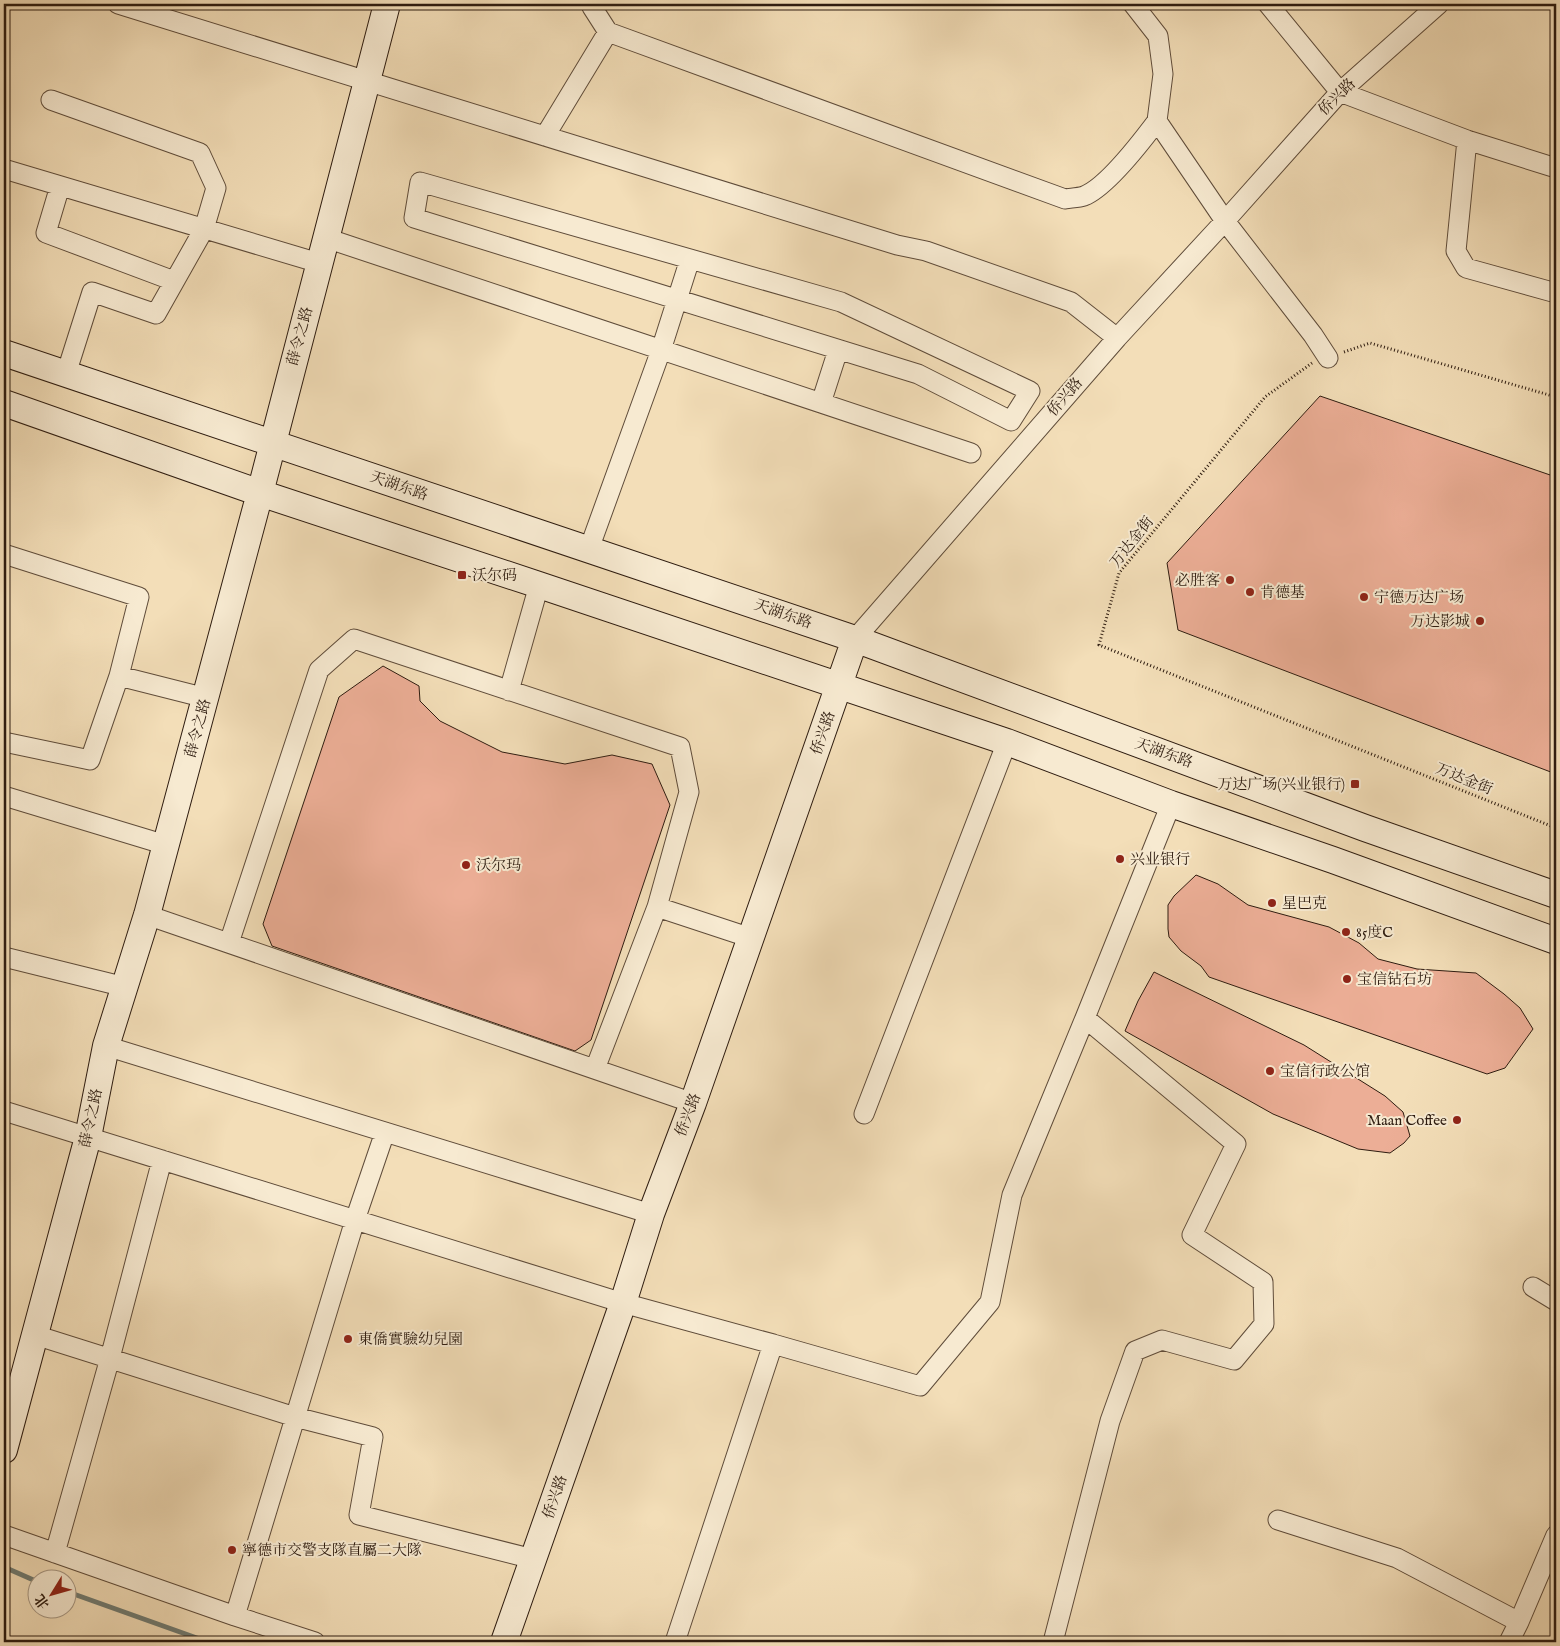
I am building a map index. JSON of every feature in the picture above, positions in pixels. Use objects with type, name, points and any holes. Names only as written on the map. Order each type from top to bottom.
[{"type":"main road","name":"薛令之路","points":[[4,1450],[88,1137],[106,1046],[147,915],[206,698],[387,4]]},
{"type":"main road","name":"天湖东路","points":[[4,353],[855,638],[1365,828],[1556,894]]},
{"type":"main road","points":[[4,403],[260,493],[840,684],[1007,742],[1171,804],[1333,860],[1556,941]]},
{"type":"main road","name":"侨兴路","points":[[504,1642],[623,1303],[651,1214],[693,1103],[855,638]]},
{"type":"street","points":[[118,4],[897,245],[926,251],[1071,302],[1117,338]]},
{"type":"street","points":[[592,4],[608,32],[1064,199],[1083,196],[1097,188],[1125,160],[1157,121],[1164,74],[1158,36],[1133,4]]},
{"type":"street","points":[[1268,4],[1340,92],[1467,140],[1556,168]]},
{"type":"street","name":"侨兴路","points":[[855,638],[1117,338],[1340,92],[1439,4]]},
{"type":"street","points":[[545,136],[608,32]]},
{"type":"street","points":[[51,100],[200,153],[216,188],[204,229],[156,314],[92,292],[66,374]]},
{"type":"street","points":[[1157,121],[1225,221],[1328,358]]},
{"type":"street","points":[[1467,140],[1456,251],[1466,268],[1556,293]]},
{"type":"street","points":[[4,169],[319,263]]},
{"type":"street","points":[[420,182],[690,259],[841,302],[1030,390],[1011,421],[918,374],[414,218],[420,182]]},
{"type":"street","points":[[60,186],[46,234],[174,281]]},
{"type":"street","points":[[326,238],[971,453]]},
{"type":"street","points":[[589,549],[660,350],[690,259]]},
{"type":"street","points":[[821,403],[838,350]]},
{"type":"street","points":[[4,554],[139,597],[119,676],[90,760],[4,742]]},
{"type":"street","points":[[509,691],[539,585]]},
{"type":"street","points":[[229,943],[319,670],[354,639],[680,747],[689,792],[656,907],[595,1069]]},
{"type":"street","points":[[119,676],[206,698]]},
{"type":"street","points":[[864,1114],[1007,742]]},
{"type":"street","points":[[4,796],[166,845]]},
{"type":"street","points":[[4,1111],[623,1303],[920,1386],[990,1302],[1012,1195],[1086,1018],[1171,804]]},
{"type":"street","points":[[656,907],[751,938]]},
{"type":"street","points":[[147,915],[693,1103]]},
{"type":"street","points":[[4,957],[124,987]]},
{"type":"street","points":[[1053,1642],[1110,1421],[1135,1351],[1162,1340],[1234,1360],[1264,1324],[1263,1282],[1192,1235],[1236,1144],[1086,1018]]},
{"type":"street","points":[[106,1046],[651,1214]]},
{"type":"street","points":[[235,1616],[355,1220],[385,1132]]},
{"type":"street","points":[[55,1553],[110,1358],[162,1160]]},
{"type":"street","points":[[1533,1287],[1556,1301]]},
{"type":"street","points":[[35,1335],[295,1417],[373,1437],[359,1516],[533,1558]]},
{"type":"street","points":[[675,1642],[773,1344]]},
{"type":"street","points":[[1278,1520],[1397,1558],[1519,1622]]},
{"type":"street","points":[[4,1535],[315,1642]]},
{"type":"street","points":[[1509,1642],[1556,1535]]},
{"type":"path","name":"万达金街","points":[[1556,398],[1370,343],[1309,364],[1266,397],[1120,573],[1100,645],[1556,828]]},
{"type":"building","name":"宁德万达广场","points":[[1320,396],[1556,477],[1556,774],[1178,630],[1167,563]]},
{"type":"building","name":"沃尔玛","points":[[383,666],[419,686],[420,701],[440,721],[502,752],[565,764],[612,755],[652,764],[670,805],[591,1040],[575,1051],[272,946],[263,924],[339,697]]},
{"type":"building","name":"宝信钻石坊","points":[[1196,875],[1218,884],[1248,905],[1329,927],[1359,943],[1378,959],[1417,969],[1476,973],[1520,1008],[1533,1029],[1505,1068],[1487,1074],[1209,977],[1201,966],[1181,951],[1169,937],[1168,905],[1174,896]]},
{"type":"building","name":"宝信行政公馆","points":[[1154,972],[1304,1045],[1385,1096],[1403,1112],[1410,1136],[1390,1153],[1358,1149],[1273,1114],[1125,1031],[1138,1001]]},
{"type":"waterway","points":[[4,1567],[28,1578]]},
{"type":"waterway","points":[[78,1596],[208,1642]]},
{"type":"place","name":"沃尔码","points":[[462,575]]},
{"type":"place","name":"必胜客","points":[[1230,580]]},
{"type":"place","name":"肯德基","points":[[1250,592]]},
{"type":"place","name":"宁德万达广场","points":[[1364,597]]},
{"type":"place","name":"万达影城","points":[[1480,621]]},
{"type":"place","name":"万达广场(兴业银行)","points":[[1355,784]]},
{"type":"place","name":"兴业银行","points":[[1120,859]]},
{"type":"place","name":"沃尔玛","points":[[466,865]]},
{"type":"place","name":"星巴克","points":[[1272,903]]},
{"type":"place","name":"85度C","points":[[1346,932]]},
{"type":"place","name":"宝信钻石坊","points":[[1347,979]]},
{"type":"place","name":"宝信行政公馆","points":[[1270,1071]]},
{"type":"place","name":"Maan Coffee","points":[[1457,1120]]},
{"type":"place","name":"東僑實驗幼兒園","points":[[348,1339]]},
{"type":"place","name":"寧德市交警支隊直屬二大隊","points":[[232,1550]]}]
